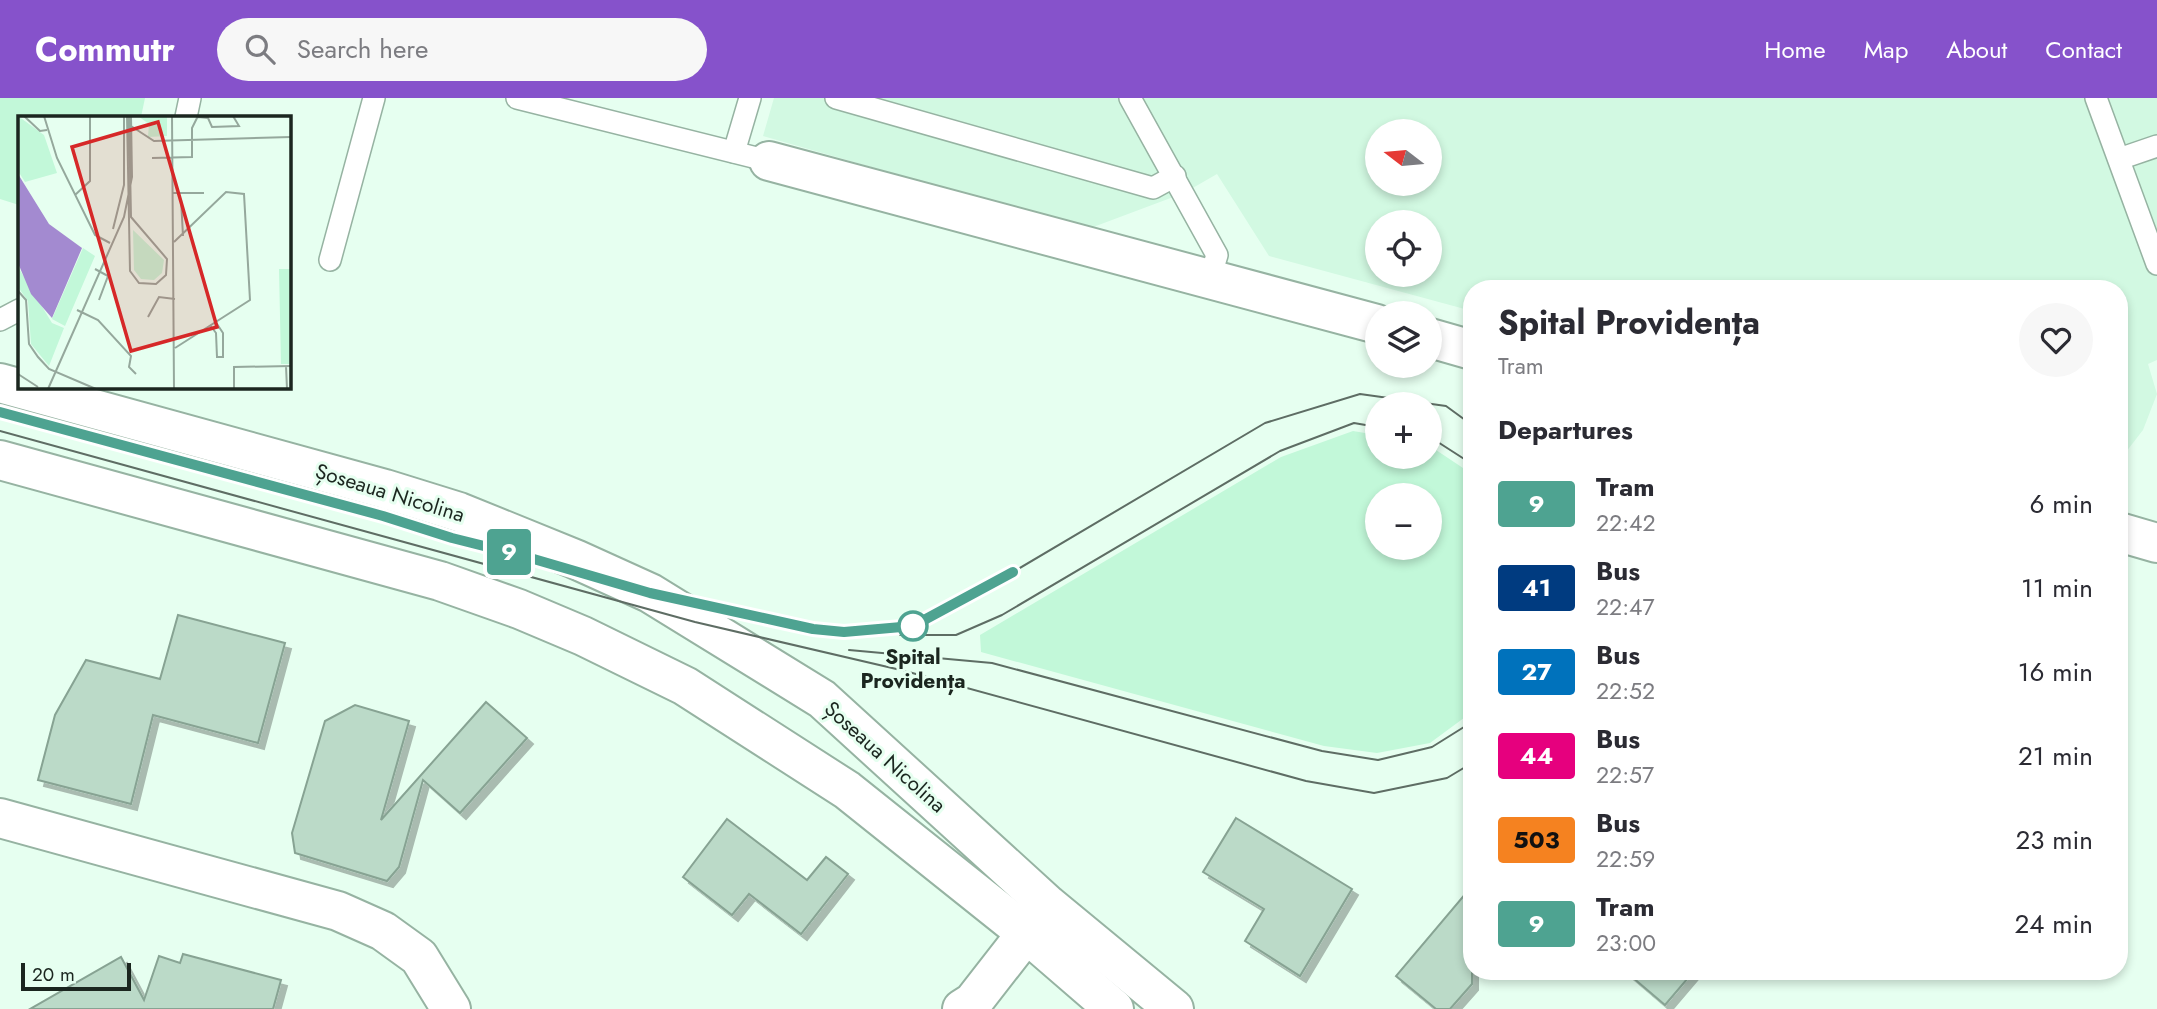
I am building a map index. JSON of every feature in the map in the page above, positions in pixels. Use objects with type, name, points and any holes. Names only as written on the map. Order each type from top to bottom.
[{"type":"main road","points":[[751,157],[1365,321]]},
{"type":"main road","points":[[1442,341],[1463,347]]},
{"type":"main road","name":"Șoseaua Nicolina","points":[[0,383],[18,388]]},
{"type":"main road","name":"Șoseaua Nicolina","points":[[18,388],[385,489],[459,512],[650,593],[822,699],[1037,919],[1114,1009]]},
{"type":"main road","name":"Șoseaua Nicolina","points":[[0,460],[440,581],[519,609],[583,636],[685,686],[847,790],[1174,1009]]},
{"type":"main road","points":[[2128,535],[2157,543]]},
{"type":"main road","points":[[0,818],[338,911],[383,931],[419,957],[451,1009]]},
{"type":"main road","points":[[962,1009],[973,1002],[1037,919]]},
{"type":"lane","points":[[186,116],[190,98]]},
{"type":"lane","points":[[330,260],[374,98]]},
{"type":"lane","points":[[517,98],[751,157],[750,98]]},
{"type":"lane","points":[[836,98],[1153,188],[1175,176]]},
{"type":"lane","points":[[1130,98],[1217,255],[1210,278]]},
{"type":"lane","points":[[2100,99],[2157,264]]},
{"type":"lane","points":[[2119,159],[2157,146]]},
{"type":"lane","points":[[0,320],[18,311]]},
{"type":"shaded area","points":[[0,98],[145,98],[141,116],[18,116],[18,205],[0,199]]},
{"type":"shaded area","points":[[774,98],[2157,98],[2157,360],[2148,364],[2157,394],[2143,430],[2128,449],[2128,280],[1463,280],[1463,309],[1383,287],[1442,287],[1442,210],[1365,210],[1365,282],[1269,256],[1217,174],[1184,193],[1088,229],[763,136]]},
{"type":"shaded area","points":[[1353,431],[1365,433],[1365,469],[1442,469],[1442,454],[1463,468],[1463,719],[1430,743],[1377,753],[1324,746],[981,652],[980,635],[1281,457]]},
{"type":"building","points":[[178,615],[285,643],[258,743],[153,715],[131,804],[38,780],[55,715],[86,660],[160,679]]},
{"type":"building","points":[[486,702],[527,738],[460,813],[423,780],[399,867],[387,881],[295,853],[292,833],[325,721],[355,705],[409,721],[381,820]]},
{"type":"building","points":[[1236,818],[1352,889],[1300,976],[1245,941],[1264,909],[1203,872]]},
{"type":"building","points":[[727,819],[807,880],[826,857],[848,874],[801,934],[749,894],[732,915],[683,877]]},
{"type":"building","points":[[1463,897],[1463,980],[1472,980],[1472,984],[1450,1009],[1436,1009],[1396,976]]},
{"type":"building","points":[[183,954],[281,980],[273,1009],[30,1009],[121,957],[144,1000],[159,956],[180,963]]},
{"type":"building","points":[[1636,980],[1686,980],[1665,1005]]},
{"type":"tram line","points":[[0,412],[383,516],[650,593],[813,629],[844,632],[913,626],[1013,572],[1265,423],[1360,394],[1446,406],[1463,418]]},
{"type":"tram line","name":"9","points":[[0,412],[383,516],[650,593],[813,629],[844,632],[913,626],[1013,572]]},
{"type":"tram line","points":[[900,635],[956,635],[1002,615],[1280,451],[1354,423],[1365,425]]},
{"type":"tram line","points":[[0,431],[695,622],[905,671],[1306,781],[1374,793],[1447,778],[1463,768]]},
{"type":"tram line","points":[[1442,445],[1463,458]]},
{"type":"tram line","points":[[849,650],[992,663],[1322,751],[1378,760],[1432,747],[1463,728]]},
{"type":"place","name":"Spital Providența","points":[[913,626]]}]
